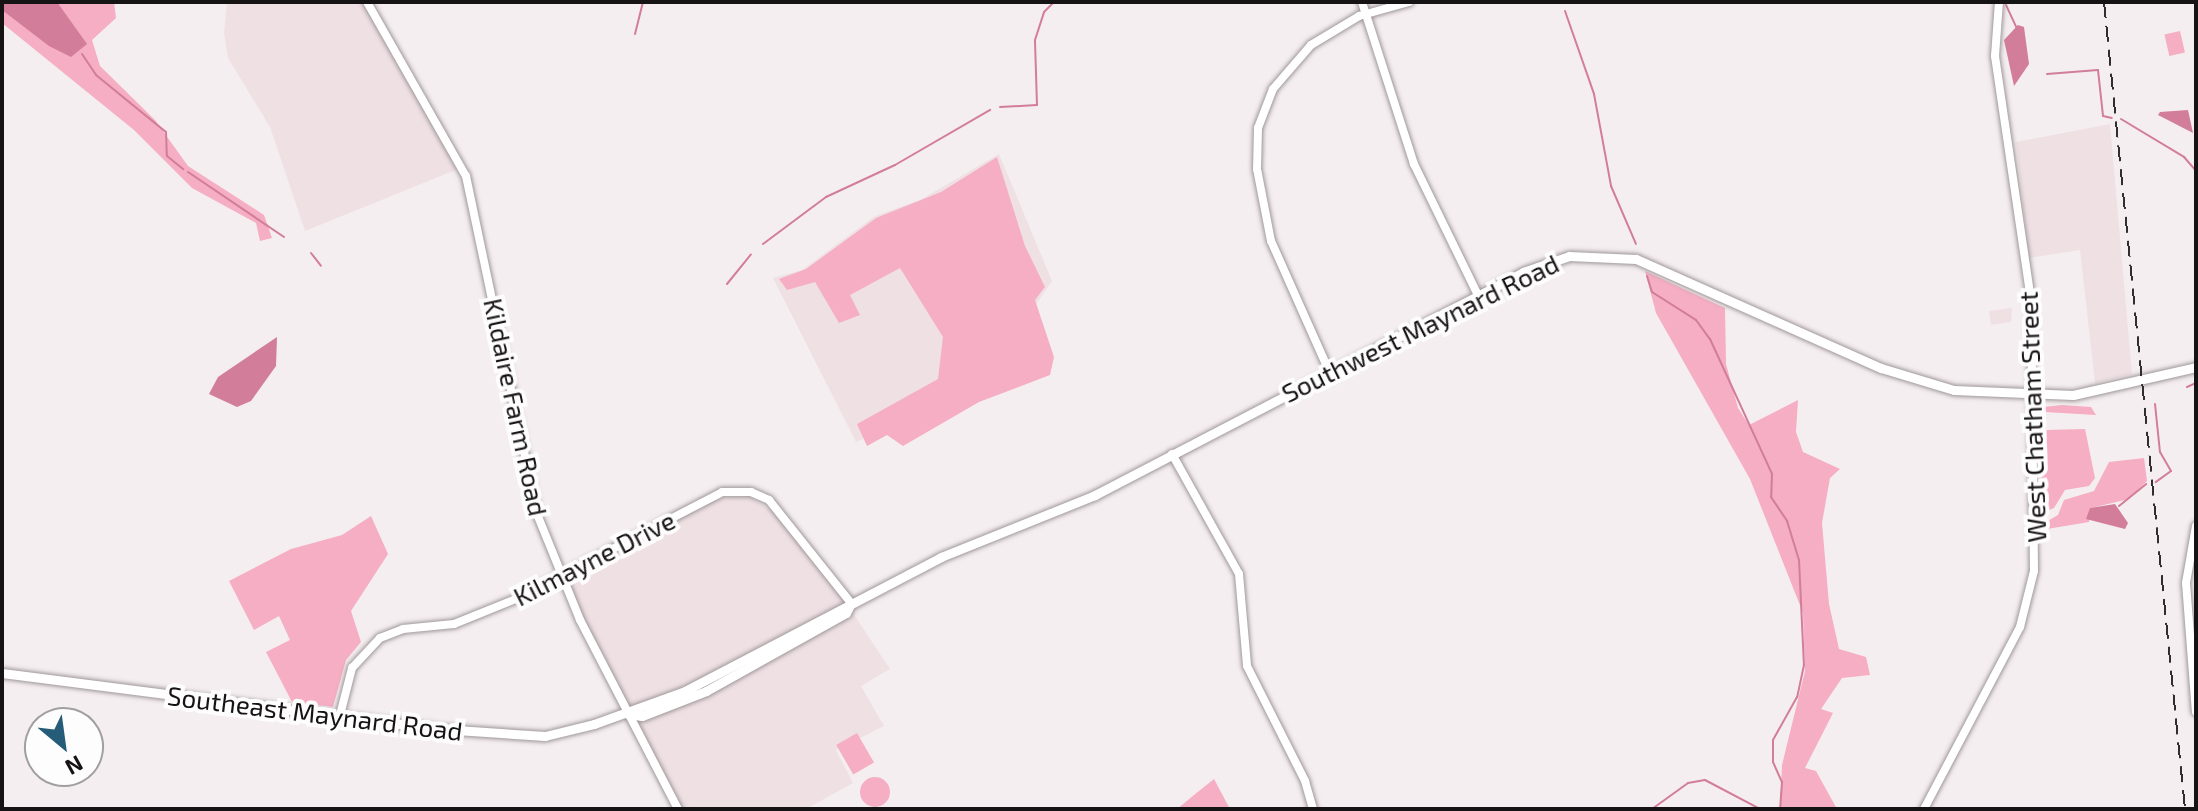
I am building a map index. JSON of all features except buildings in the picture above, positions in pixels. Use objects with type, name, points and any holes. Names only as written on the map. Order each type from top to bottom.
[{"type":"main road","name":"Southwest Maynard Road","points":[[628,714],[760,651],[941,557],[1055,514],[1478,295],[1540,264],[1569,256],[1620,255],[1905,378],[1984,395],[2100,392],[2196,367]]},
{"type":"main road","name":"Southwest Maynard Road","points":[[628,714],[642,716],[723,682],[847,612],[851,603]]},
{"type":"main road","points":[[723,682],[760,651]]},
{"type":"main road","name":"Southeast Maynard Road","points":[[2,673],[339,719],[545,736],[628,714]]},
{"type":"street","name":"Kildaire Farm Road","points":[[367,2],[466,176],[528,484],[560,576],[678,809]]},
{"type":"street","points":[[1362,2],[1414,164],[1478,295]]},
{"type":"street","points":[[1329,371],[1274,249],[1256,147],[1268,99],[1289,68],[1325,34],[1365,13],[1409,2]]},
{"type":"street","name":"West Chatham Street","points":[[1924,809],[2028,604],[2036,548],[2030,294],[1995,56],[1999,2]]},
{"type":"street","points":[[1172,454],[1236,566],[1244,593],[1247,666],[1305,781],[1313,809]]},
{"type":"street","name":"Kilmayne Drive","points":[[339,719],[352,668],[380,638],[403,629],[460,622],[560,576],[720,493],[744,491],[774,505],[851,603]]},
{"type":"street","points":[[2196,526],[2186,583],[2196,712]]},
{"type":"shaded area","points":[[2,2],[114,2],[116,18],[92,40],[100,66],[155,120],[188,166],[264,215],[272,238],[260,241],[256,223],[192,188],[134,130],[2,23]]},
{"type":"shaded area","points":[[2,2],[57,2],[87,44],[71,57],[49,46],[2,10]]},
{"type":"shaded area","points":[[227,2],[367,2],[463,167],[305,231],[270,127],[228,58],[224,32]]},
{"type":"shaded area","points":[[2018,25],[2024,27],[2029,64],[2014,86],[2004,40]]},
{"type":"shaded area","points":[[2180,31],[2185,52],[2169,56],[2164,35]]},
{"type":"shaded area","points":[[2188,110],[2193,133],[2158,115],[2160,112]]},
{"type":"shaded area","points":[[2110,124],[2132,374],[2095,383],[2080,250],[2029,258],[2016,142]]},
{"type":"shaded area","points":[[999,154],[1052,281],[977,392],[856,442],[773,278],[802,270],[875,216],[920,200]]},
{"type":"shaded area","points":[[997,157],[1025,246],[1045,287],[1035,300],[1054,357],[1050,375],[979,402],[903,446],[887,435],[867,446],[857,424],[938,379],[943,337],[900,268],[850,295],[860,315],[839,323],[815,282],[787,290],[779,279],[806,269],[876,218],[941,192]]},
{"type":"shaded area","points":[[1645,271],[1725,308],[1726,364],[1738,408],[1749,425],[1798,400],[1796,432],[1803,452],[1840,469],[1830,478],[1822,523],[1829,604],[1839,649],[1866,657],[1870,675],[1842,678],[1821,709],[1833,713],[1805,768],[1816,771],[1837,809],[1780,809],[1782,765],[1805,671],[1803,613],[1750,479],[1656,313]]},
{"type":"shaded area","points":[[2012,308],[2011,322],[1991,325],[1989,311]]},
{"type":"shaded area","points":[[277,337],[276,366],[251,401],[237,407],[209,394],[218,377]]},
{"type":"shaded area","points":[[2043,407],[2091,407],[2096,415],[2045,412],[2045,418],[2039,417]]},
{"type":"shaded area","points":[[2045,422],[2046,430],[2085,429],[2095,478],[2089,486],[2065,490],[2054,508],[2044,512],[2038,425]]},
{"type":"shaded area","points":[[2144,458],[2147,481],[2129,499],[2091,508],[2089,522],[2047,529],[2046,522],[2058,515],[2064,500],[2094,491],[2109,462]]},
{"type":"shaded area","points":[[747,496],[774,512],[839,592],[890,669],[861,686],[884,726],[836,750],[853,783],[806,809],[678,809],[560,576],[676,516],[723,498]]},
{"type":"shaded area","points":[[2115,504],[2128,523],[2125,529],[2086,519],[2090,508]]},
{"type":"shaded area","points":[[371,516],[388,554],[351,611],[361,642],[346,660],[333,707],[292,702],[266,652],[290,640],[279,616],[254,630],[229,581],[291,549],[342,535]]},
{"type":"shaded area","points":[[857,733],[874,762],[853,774],[836,745]]},
{"type":"shaded area","points":[[875,777],[881,778],[889,786],[889,798],[881,806],[875,807],[869,806],[861,798],[860,792],[861,786],[869,778]]},
{"type":"shaded area","points":[[1214,779],[1230,809],[1177,809],[1194,795]]},
{"type":"waterway","points":[[635,34],[643,2]]},
{"type":"waterway","points":[[1000,107],[1037,105],[1035,40],[1044,12],[1054,2]]},
{"type":"waterway","points":[[2006,5],[2017,29]]},
{"type":"waterway","points":[[1565,11],[1594,94],[1611,186],[1636,244]]},
{"type":"waterway","points":[[82,54],[96,75],[166,132],[167,156],[183,169]]},
{"type":"waterway","points":[[2047,74],[2098,70],[2103,116],[2112,118]]},
{"type":"waterway","points":[[763,244],[826,197],[895,165],[990,110]]},
{"type":"waterway","points":[[2121,119],[2184,157],[2196,171]]},
{"type":"waterway","points":[[188,172],[284,237]]},
{"type":"waterway","points":[[311,253],[321,266]]},
{"type":"waterway","points":[[727,284],[751,254]]},
{"type":"waterway","points":[[1647,276],[1652,292],[1696,320],[1710,339],[1772,474],[1771,497],[1787,521],[1799,560],[1804,665],[1797,697],[1773,740],[1773,762],[1782,782],[1780,809]]},
{"type":"waterway","points":[[2187,387],[2196,383]]},
{"type":"waterway","points":[[2155,404],[2160,452],[2171,471],[2156,482]]},
{"type":"waterway","points":[[2119,506],[2146,484]]},
{"type":"waterway","points":[[1652,809],[1688,783],[1705,780],[1760,809]]},
{"type":"waterway","points":[[1630,809],[1644,809]]},
{"type":"railway","points":[[2104,2],[2185,809]]}]
